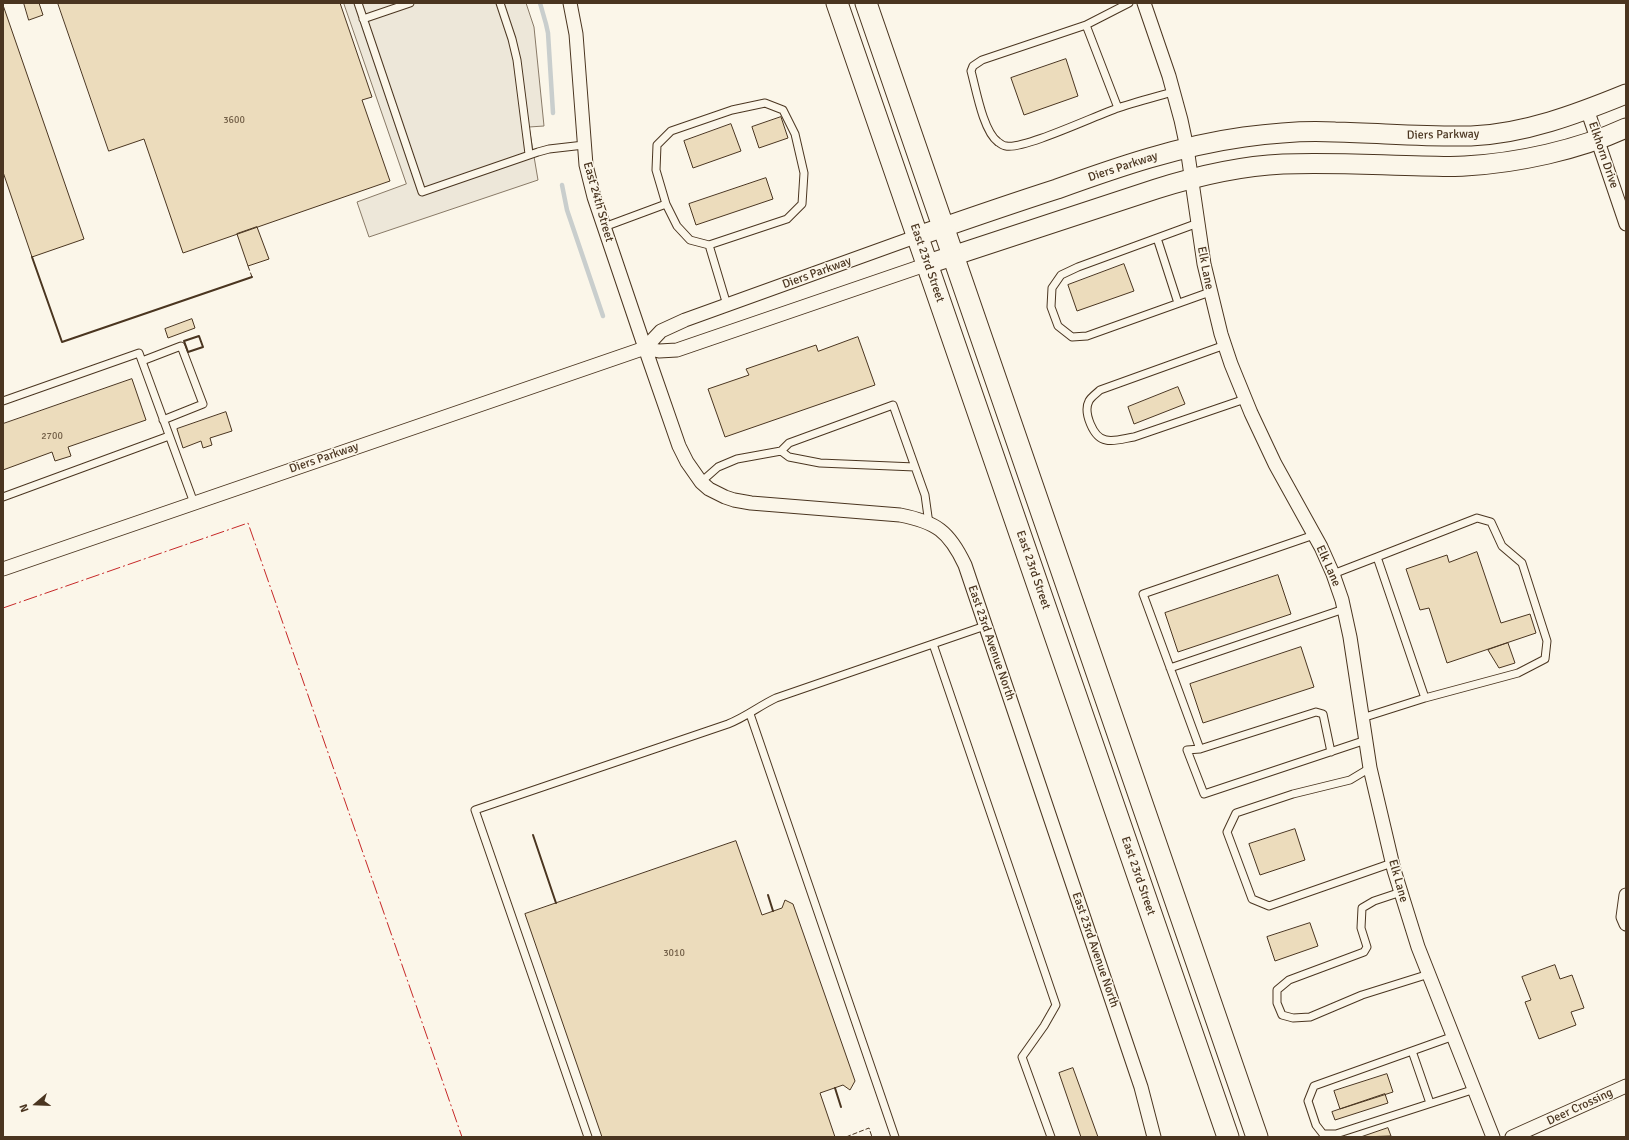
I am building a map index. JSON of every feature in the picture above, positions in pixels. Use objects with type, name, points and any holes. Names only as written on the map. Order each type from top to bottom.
[{"type":"main road","name":"East 23rd Street","points":[[837,3],[1228,1137]]},
{"type":"main road","points":[[866,3],[1257,1137]]},
{"type":"main road","name":"Diers Parkway","points":[[918,236],[1133,162],[1187,148],[1243,137],[1290,133],[1333,132],[1472,136],[1518,130],[1561,119],[1626,94]]},
{"type":"main road","name":"Diers Parkway","points":[[928,264],[1156,188],[1191,178],[1236,169],[1283,164],[1464,166],[1547,154],[1597,139],[1626,128]]},
{"type":"street","name":"East 24th Street","points":[[570,3],[576,34],[584,145],[589,177],[604,227],[645,348]]},
{"type":"street","name":"Elk Lane","points":[[1144,3],[1161,49],[1187,148],[1210,292],[1225,345],[1245,399],[1275,464],[1314,535],[1333,574],[1344,609],[1350,636],[1370,768],[1400,892],[1429,974],[1493,1137]]},
{"type":"street","name":"Elkhorn Drive","points":[[1587,110],[1626,224]]},
{"type":"street","name":"Diers Parkway","points":[[645,348],[652,339],[667,328],[918,236]]},
{"type":"street","name":"Diers Parkway","points":[[3,569],[645,348],[677,350],[928,264]]},
{"type":"street","name":"East 23rd Avenue North","points":[[645,348],[679,446],[687,462],[701,482],[716,493],[734,500],[751,503],[900,515],[914,518],[939,529],[949,537],[960,554],[1141,1087],[1154,1137]]},
{"type":"street","points":[[1626,895],[1623,917],[1626,924]]},
{"type":"street","name":"Deer Crossing","points":[[1512,1137],[1626,1086]]},
{"type":"lane","points":[[358,3],[422,192],[529,154],[549,149],[584,145]]},
{"type":"lane","points":[[363,19],[410,3]]},
{"type":"lane","points":[[500,3],[512,39],[517,60],[529,154]]},
{"type":"lane","points":[[1129,3],[1086,25],[982,60],[973,66],[971,71],[985,120],[994,139],[1006,146],[1019,145],[1118,108],[1173,92]]},
{"type":"lane","points":[[1086,25],[1118,108]]},
{"type":"lane","points":[[765,104],[783,110],[795,134],[804,173],[802,204],[787,219],[709,245],[690,240],[677,226],[666,204],[656,170],[657,145],[671,131],[732,110],[765,104]]},
{"type":"lane","points":[[604,227],[666,204]]},
{"type":"lane","points":[[1198,224],[1078,267],[1061,275],[1052,288],[1051,307],[1058,326],[1072,337],[1087,336],[1210,292]]},
{"type":"lane","points":[[1157,238],[1178,303]]},
{"type":"lane","points":[[709,245],[727,305]]},
{"type":"lane","points":[[1225,345],[1100,390],[1089,400],[1087,408],[1092,424],[1099,436],[1105,440],[1122,439],[1134,437],[1245,399]]},
{"type":"lane","points":[[142,361],[181,346],[202,404],[163,420]]},
{"type":"lane","points":[[3,401],[139,354],[194,503]]},
{"type":"lane","points":[[701,482],[718,467],[737,459],[781,451],[789,443],[893,405],[925,496],[930,524]]},
{"type":"lane","points":[[3,498],[169,436]]},
{"type":"lane","points":[[781,451],[789,457],[820,463],[915,467]]},
{"type":"lane","points":[[1333,574],[1477,518],[1491,522],[1502,546],[1522,562],[1547,641],[1545,659],[1518,673],[1425,698],[1362,718]]},
{"type":"lane","points":[[1200,749],[1142,594],[1314,535]]},
{"type":"lane","points":[[1377,557],[1425,698]]},
{"type":"lane","points":[[1170,668],[1344,609]]},
{"type":"lane","points":[[588,1137],[475,810],[728,724],[750,714],[760,706],[776,698],[985,626]]},
{"type":"lane","points":[[933,644],[1056,1005],[1044,1026],[1022,1057],[1051,1137]]},
{"type":"lane","points":[[1331,752],[1323,714],[1316,712],[1200,749],[1187,750],[1204,794],[1331,752],[1366,740]]},
{"type":"lane","points":[[750,714],[895,1137]]},
{"type":"lane","points":[[1370,768],[1350,780],[1293,794],[1236,813],[1227,832],[1252,899],[1269,906],[1392,863]]},
{"type":"lane","points":[[1400,892],[1374,901],[1362,908],[1361,928],[1367,947],[1364,952],[1289,980],[1277,990],[1277,1003],[1282,1015],[1293,1018],[1310,1017],[1362,996],[1429,974]]},
{"type":"lane","points":[[1454,1036],[1314,1086],[1308,1101],[1316,1125],[1323,1134],[1336,1134],[1475,1089]]},
{"type":"lane","points":[[1412,1051],[1430,1103]]},
{"type":"shaded area","points":[[344,3],[526,3],[534,27],[544,126],[529,127],[538,180],[369,237],[357,202],[406,184]]},
{"type":"building","points":[[24,3],[39,3],[43,15],[29,20]]},
{"type":"building","points":[[58,3],[340,3],[372,97],[362,100],[390,181],[183,253],[144,139],[109,151]]},
{"type":"building","points":[[3,5],[84,239],[32,257],[3,172]]},
{"type":"building","points":[[1066,59],[1078,96],[1024,115],[1011,78]]},
{"type":"building","points":[[781,117],[788,138],[759,148],[752,127]]},
{"type":"building","points":[[731,124],[741,151],[693,168],[684,141]]},
{"type":"building","points":[[766,178],[773,199],[696,225],[689,204]]},
{"type":"building","points":[[257,227],[269,259],[248,266],[237,234]]},
{"type":"building","points":[[1124,264],[1134,291],[1077,311],[1068,285]]},
{"type":"building","points":[[192,319],[195,328],[168,338],[165,329]]},
{"type":"building","points":[[858,337],[875,385],[725,437],[708,389],[749,375],[746,369],[816,345],[818,351]]},
{"type":"building","points":[[132,379],[146,420],[68,447],[71,456],[55,461],[52,452],[3,470],[3,424]]},
{"type":"building","points":[[1178,387],[1185,404],[1134,424],[1128,407]]},
{"type":"building","points":[[226,412],[232,431],[210,438],[212,445],[203,448],[201,441],[183,448],[177,429]]},
{"type":"building","points":[[1477,552],[1501,623],[1530,614],[1536,633],[1447,663],[1429,608],[1420,610],[1406,569],[1447,555],[1449,562]]},
{"type":"building","points":[[1278,575],[1291,614],[1178,652],[1165,613]]},
{"type":"building","points":[[1508,643],[1515,663],[1499,668],[1488,650]]},
{"type":"building","points":[[1301,647],[1314,687],[1203,723],[1190,684]]},
{"type":"building","points":[[1295,829],[1305,860],[1260,875],[1249,844]]},
{"type":"building","points":[[736,841],[762,915],[782,908],[785,900],[793,904],[855,1081],[850,1090],[843,1085],[820,1093],[835,1137],[602,1137],[525,914]]},
{"type":"building","points":[[1310,923],[1318,946],[1275,961],[1267,937]]},
{"type":"building","points":[[1555,965],[1560,979],[1572,975],[1584,1008],[1571,1012],[1576,1025],[1539,1039],[1525,1002],[1531,1000],[1522,977]]},
{"type":"building","points":[[1073,1068],[1098,1137],[1081,1137],[1059,1073]]},
{"type":"building","points":[[1387,1074],[1393,1092],[1340,1109],[1334,1091]]},
{"type":"building","points":[[1385,1094],[1388,1103],[1335,1120],[1332,1112]]},
{"type":"building","points":[[1388,1128],[1391,1136],[1361,1137]]},
{"type":"waterway","points":[[540,3],[548,33],[553,113]]},
{"type":"waterway","points":[[562,185],[567,210],[603,316]]},
{"type":"fence","points":[[248,266],[252,277]]},
{"type":"fence","points":[[846,1137],[869,1128],[872,1137]]},
{"type":"wall","points":[[32,257],[62,342],[252,277]]},
{"type":"wall","points":[[199,336],[203,347],[188,352],[184,341],[199,336]]},
{"type":"wall","points":[[533,835],[556,903]]},
{"type":"wall","points":[[768,895],[773,911]]},
{"type":"wall","points":[[835,1088],[841,1107]]},
{"type":"power","points":[[3,608],[248,523],[462,1137]]}]
